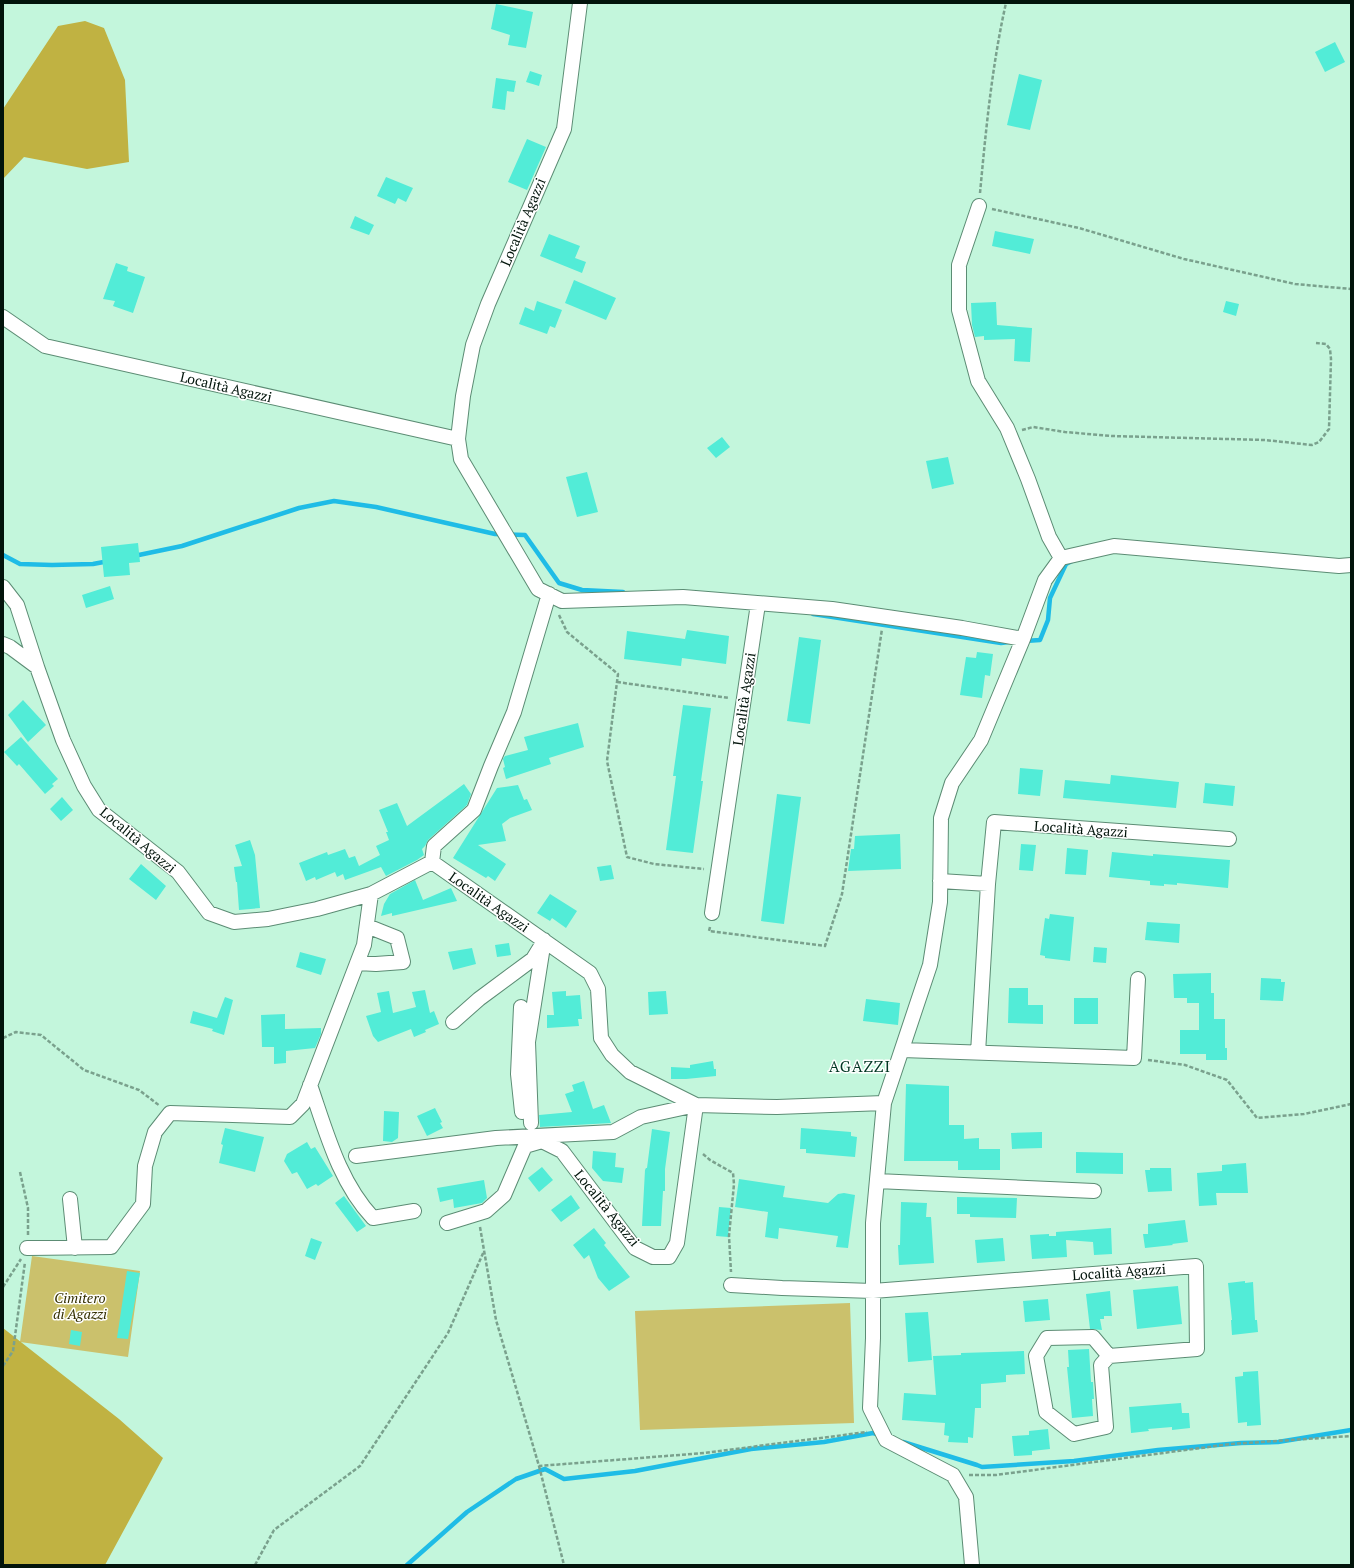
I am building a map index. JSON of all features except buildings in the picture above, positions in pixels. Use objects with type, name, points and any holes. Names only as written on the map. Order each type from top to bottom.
[{"type":"street","name":"Località Agazzi","points":[[580,3],[564,128],[488,304],[473,345],[463,396],[458,439],[461,459],[538,589],[562,601],[683,597],[832,609],[1023,639]]},
{"type":"street","points":[[979,206],[959,265],[959,310],[978,381],[1007,428],[1028,479],[1048,537],[1061,558]]},
{"type":"street","name":"Località Agazzi","points":[[3,317],[45,346],[458,439]]},
{"type":"street","points":[[972,1565],[966,1497],[953,1475],[886,1440],[870,1408],[873,1338],[873,1223],[884,1103],[930,965],[940,902],[941,818],[952,783],[980,740],[1023,639],[1045,580],[1061,558],[1114,546],[1339,566],[1351,565]]},
{"type":"street","name":"Località Agazzi","points":[[3,587],[16,605],[63,740],[84,786],[99,810],[178,872],[209,914],[234,922],[268,920],[317,910],[371,894],[432,862],[590,973],[598,989],[601,1038],[612,1055],[630,1072],[696,1105]]},
{"type":"street","points":[[432,862],[434,846],[474,810],[514,712],[549,594]]},
{"type":"street","name":"Località Agazzi","points":[[712,913],[758,604]]},
{"type":"street","points":[[3,644],[10,646],[37,667]]},
{"type":"street","name":"Località Agazzi","points":[[978,1053],[988,884],[994,822],[1229,839]]},
{"type":"street","points":[[940,881],[988,884]]},
{"type":"street","points":[[27,1248],[111,1247],[143,1204],[145,1166],[155,1132],[170,1113],[290,1117],[303,1104],[364,945],[371,894]]},
{"type":"street","points":[[357,964],[403,962],[397,938],[367,926]]},
{"type":"street","points":[[453,1022],[479,999],[533,959],[544,940]]},
{"type":"street","points":[[531,1123],[528,1042],[544,940]]},
{"type":"street","points":[[902,1050],[1134,1058],[1138,979]]},
{"type":"street","points":[[521,1007],[518,1074],[524,1137]]},
{"type":"street","points":[[310,1085],[337,1161],[361,1205],[373,1218],[414,1212]]},
{"type":"street","name":"Località Agazzi","points":[[356,1156],[496,1138],[613,1132],[641,1117],[696,1105],[777,1107],[884,1103]]},
{"type":"street","name":"Località Agazzi","points":[[478,1213],[486,1210],[504,1195],[525,1146],[542,1141],[562,1151],[635,1248],[653,1257],[669,1257],[677,1243],[696,1105]]},
{"type":"street","points":[[877,1181],[1094,1191]]},
{"type":"street","points":[[70,1199],[75,1248]]},
{"type":"street","points":[[447,1223],[478,1213]]},
{"type":"street","name":"Località Agazzi","points":[[873,1290],[1196,1266],[1197,1349],[1109,1356]]},
{"type":"street","points":[[731,1285],[873,1290]]},
{"type":"street","points":[[1093,1337],[1109,1356],[1101,1365],[1106,1427],[1074,1434],[1046,1412],[1036,1356],[1047,1338],[1093,1337]]},
{"type":"path","points":[[1006,3],[1000,28],[987,126],[979,206],[1079,228],[1184,258],[1288,283],[1351,289]]},
{"type":"path","points":[[1012,440],[1023,429],[1033,427],[1065,432],[1112,436],[1265,440],[1312,444],[1319,442],[1329,429],[1331,359],[1330,349],[1326,344],[1316,343]]},
{"type":"path","points":[[549,594],[567,632],[618,674],[607,761],[627,857],[654,864],[718,871]]},
{"type":"path","points":[[712,913],[709,931],[825,946],[842,894],[884,617]]},
{"type":"path","points":[[617,682],[744,700]]},
{"type":"path","points":[[3,1038],[16,1032],[41,1036],[84,1070],[140,1090],[170,1113]]},
{"type":"path","points":[[1134,1058],[1185,1066],[1226,1080],[1257,1118],[1304,1114],[1351,1104]]},
{"type":"path","points":[[690,1142],[710,1160],[733,1174],[734,1184],[729,1236],[731,1285]]},
{"type":"path","points":[[3,1366],[13,1351],[27,1248],[28,1208],[20,1172]]},
{"type":"path","points":[[478,1213],[496,1320],[539,1466],[564,1565]]},
{"type":"path","points":[[3,1287],[27,1248]]},
{"type":"path","points":[[255,1565],[274,1530],[360,1466],[448,1333],[484,1250]]},
{"type":"path","points":[[539,1466],[704,1453],[881,1431]]},
{"type":"path","points":[[953,1475],[996,1475],[1230,1444],[1351,1436]]},
{"type":"green space","name":"Cimitero di Agazzi","points":[[32,1256],[140,1271],[128,1357],[20,1342]]},
{"type":"green space","points":[[850,1303],[854,1423],[640,1430],[635,1311]]},
{"type":"shaded area","points":[[85,21],[104,28],[125,80],[129,162],[87,169],[24,157],[3,179],[3,109],[58,26]]},
{"type":"shaded area","points":[[3,1328],[119,1419],[163,1458],[105,1565],[3,1565]]},
{"type":"waterway","points":[[134,556],[182,546],[299,508],[334,501],[376,507],[495,534],[525,535],[559,583],[582,590],[623,592]]},
{"type":"waterway","points":[[3,555],[20,564],[93,564],[109,561]]},
{"type":"waterway","points":[[1025,641],[1040,640],[1048,620],[1050,598],[1066,564],[1072,561]]},
{"type":"waterway","points":[[813,614],[1001,643],[1009,642]]},
{"type":"waterway","points":[[903,1442],[982,1467],[1074,1461],[1158,1450],[1241,1443],[1278,1442],[1351,1430]]},
{"type":"waterway","points":[[407,1565],[467,1512],[516,1479],[545,1469],[564,1479],[635,1471],[751,1449],[824,1442],[873,1433],[880,1435]]},
{"type":"district","name":"AGAZZI","points":[[860,1066]]}]
